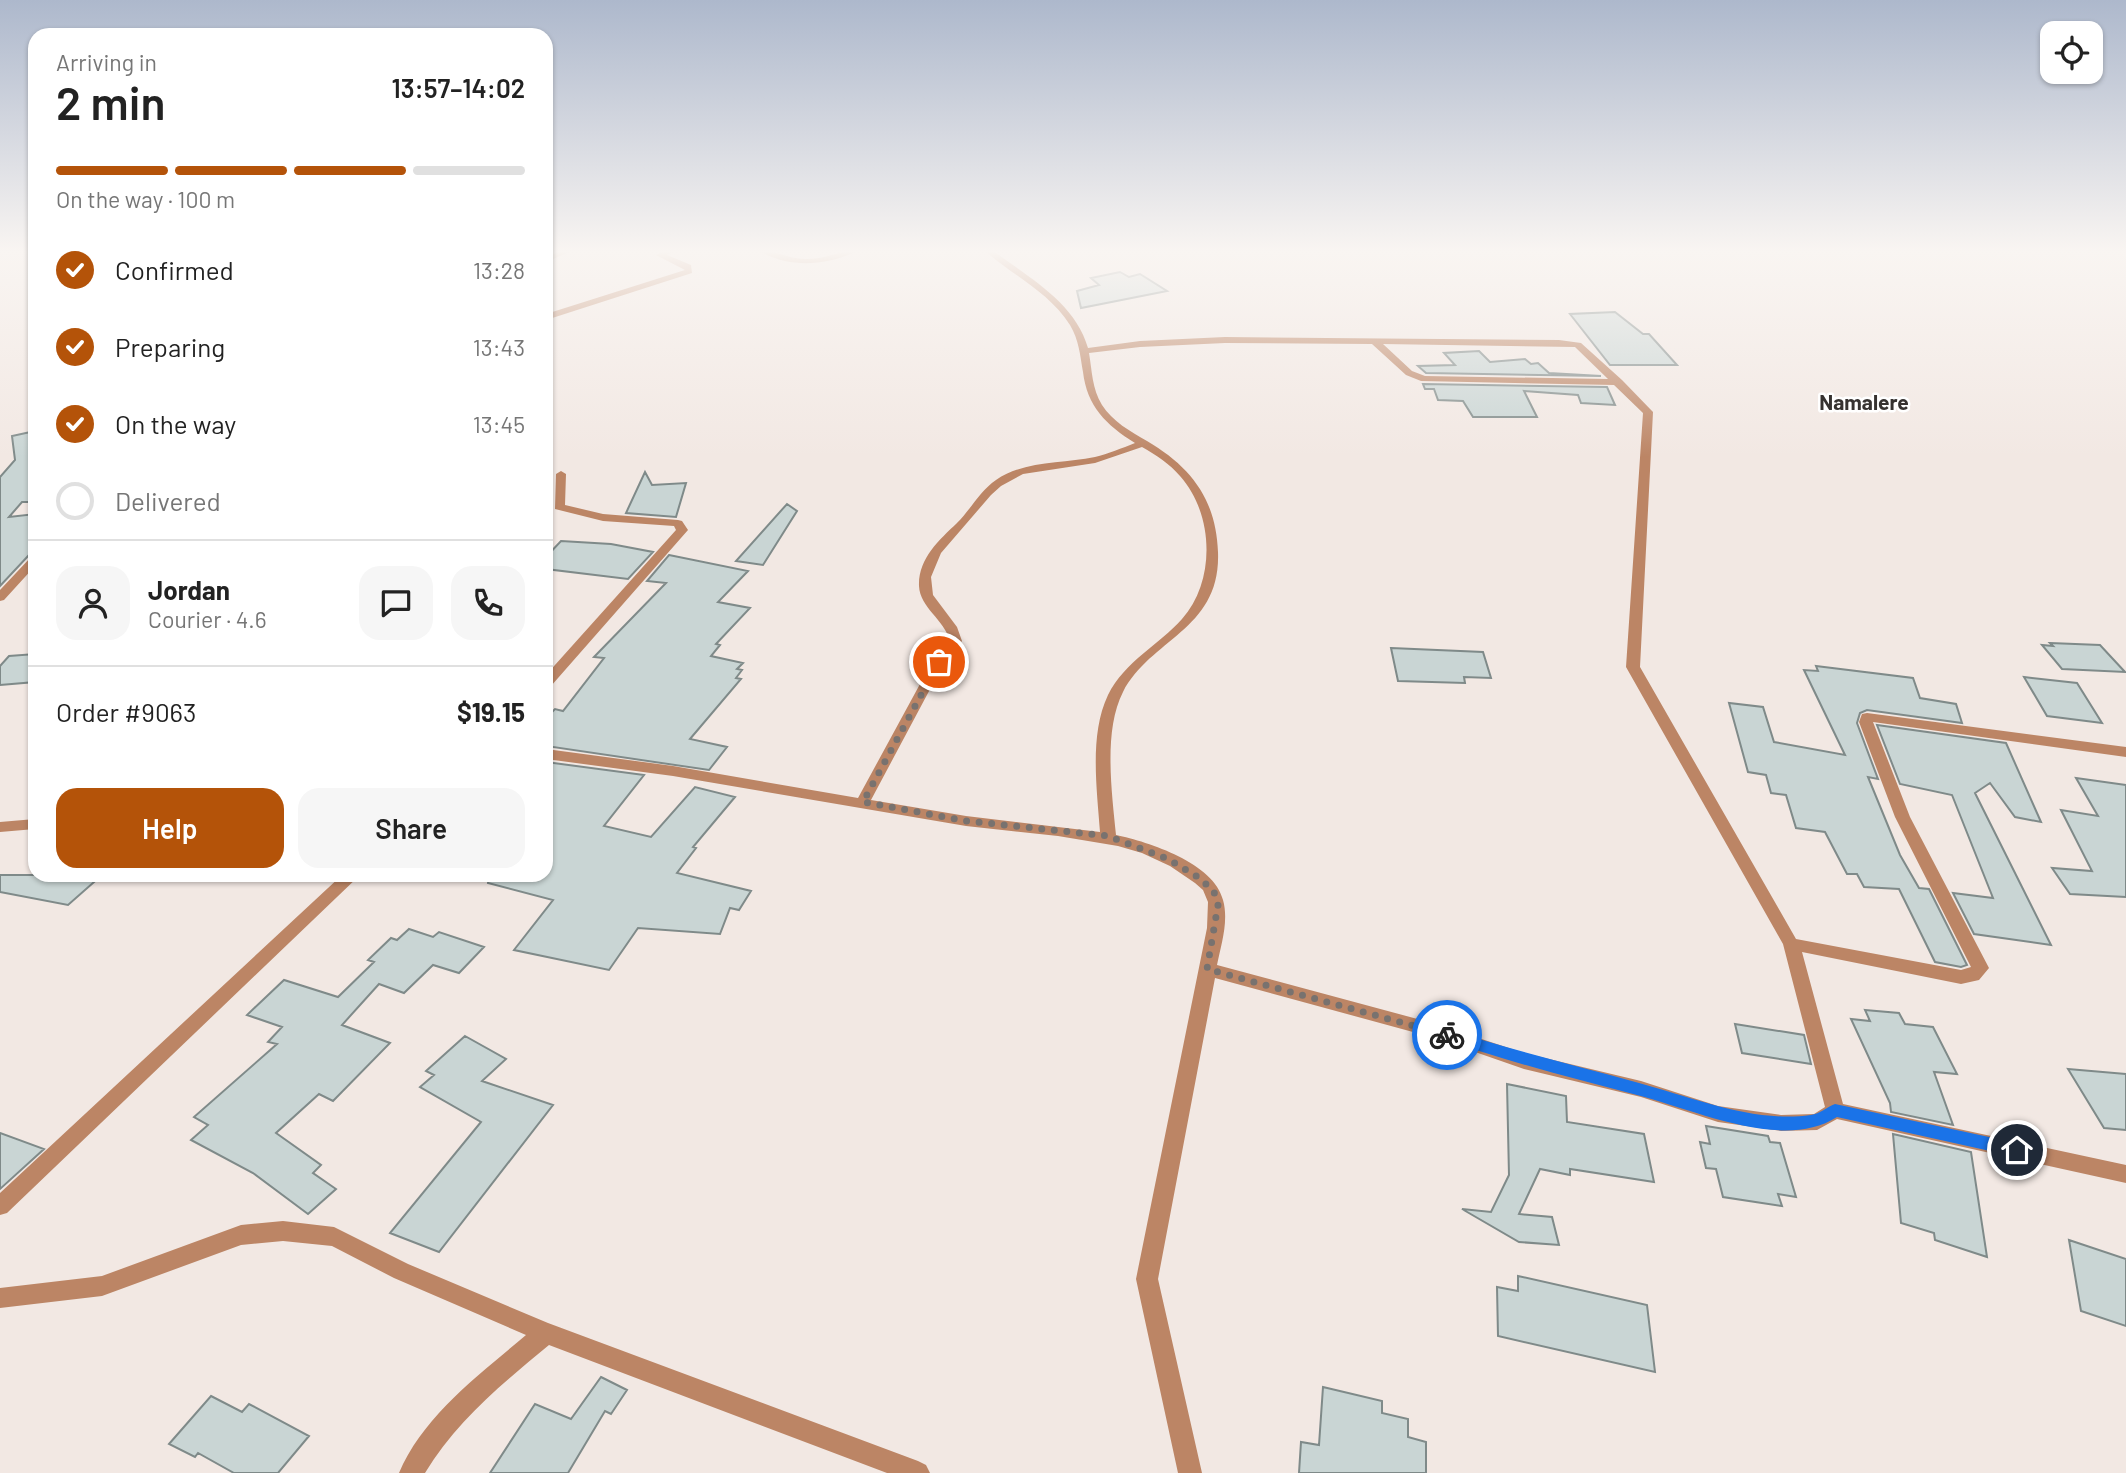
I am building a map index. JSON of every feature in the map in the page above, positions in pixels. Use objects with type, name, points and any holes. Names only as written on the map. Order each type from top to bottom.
[{"type":"street","points":[[1069,319],[1085,351],[1085,373],[1100,410],[1120,430],[1165,458],[1191,482],[1212,536],[1213,568],[1205,592],[1188,621],[1131,670],[1111,704],[1103,790],[1108,836]]},
{"type":"street","points":[[1085,351],[1140,344],[1225,340],[1578,345],[1619,382],[1648,412],[1633,667],[1791,944],[1835,1110]]},
{"type":"street","points":[[1373,340],[1409,373],[1424,379],[1619,382]]},
{"type":"street","points":[[863,802],[939,662],[956,641],[955,631],[934,610],[925,588],[932,556],[943,540],[977,509],[984,496],[1013,474],[1095,460],[1141,444]]},
{"type":"street","points":[[553,675],[682,530],[678,523],[596,517],[559,507],[561,474]]},
{"type":"street","points":[[0,597],[28,567]]},
{"type":"street","points":[[1791,944],[1961,977],[1973,975],[1980,968],[1894,802],[1875,755],[1867,717],[2126,752]]},
{"type":"street","points":[[553,755],[863,802],[967,821],[1108,836],[1168,859],[1201,879],[1214,892],[1218,905],[1207,969],[1147,1279],[1190,1473]]},
{"type":"street","points":[[0,827],[28,825]]},
{"type":"street","points":[[0,1206],[345,882]]},
{"type":"street","points":[[1207,969],[1436,1031],[1524,1060],[1641,1090],[1718,1114],[1781,1123],[1817,1122],[1835,1110],[2126,1174]]},
{"type":"street","points":[[0,1298],[102,1286],[241,1235],[283,1231],[334,1237],[401,1271],[546,1333],[918,1473]]},
{"type":"street","points":[[411,1473],[443,1427],[470,1397],[546,1333]]},
{"type":"building","points":[[1574,319],[1624,319],[1643,334],[1649,334],[1677,365],[1610,365]]},
{"type":"building","points":[[1479,351],[1490,362],[1525,359],[1531,364],[1538,363],[1549,373],[1601,376],[1426,373],[1418,366],[1455,365],[1444,353]]},
{"type":"building","points":[[1423,384],[1607,387],[1615,405],[1581,403],[1578,395],[1524,391],[1537,417],[1473,417],[1463,401],[1438,400],[1434,389],[1425,389]]},
{"type":"building","points":[[28,433],[28,502],[22,502],[9,517],[28,515],[28,556],[0,586],[0,477],[15,460],[12,436]]},
{"type":"building","points":[[645,472],[652,485],[686,483],[676,517],[626,513]]},
{"type":"building","points":[[787,504],[797,511],[763,565],[736,561]]},
{"type":"building","points":[[561,541],[611,544],[653,552],[628,579],[553,570],[553,550]]},
{"type":"building","points":[[669,555],[748,571],[718,602],[750,608],[716,644],[720,645],[711,656],[743,663],[737,669],[742,670],[736,678],[741,679],[690,739],[727,747],[709,770],[553,747],[553,711],[563,711],[604,658],[594,657],[666,583],[647,581]]},
{"type":"building","points":[[2050,643],[2100,645],[2125,672],[2062,669],[2042,645],[2053,646]]},
{"type":"building","points":[[1391,648],[1483,652],[1491,678],[1464,677],[1465,683],[1398,681]]},
{"type":"building","points":[[28,655],[28,683],[0,685],[0,666],[9,656]]},
{"type":"building","points":[[1816,666],[1913,678],[1920,698],[1956,704],[1962,723],[1867,710],[1860,713],[1857,723],[1878,779],[1868,777],[1900,855],[1919,888],[1929,889],[1967,965],[1961,967],[1935,962],[1899,889],[1864,887],[1857,874],[1847,874],[1825,832],[1796,828],[1786,795],[1771,793],[1766,775],[1748,772],[1729,703],[1763,707],[1774,742],[1845,755],[1804,670],[1818,671]]},
{"type":"building","points":[[2024,677],[2077,683],[2102,723],[2047,716]]},
{"type":"building","points":[[1877,725],[2006,743],[2041,822],[2015,817],[1990,783],[1975,793],[2051,945],[1974,934],[1953,893],[1993,898],[1952,795],[1900,784]]},
{"type":"building","points":[[553,763],[644,775],[604,826],[651,837],[695,787],[735,797],[693,847],[696,848],[677,873],[751,891],[739,910],[730,908],[720,934],[638,928],[609,970],[514,950],[553,900],[488,883],[553,882]]},
{"type":"building","points":[[2076,778],[2126,785],[2126,897],[2070,894],[2052,868],[2092,871],[2061,810],[2098,816]]},
{"type":"building","points":[[0,875],[28,875],[28,882],[94,882],[68,905],[0,892]]},
{"type":"building","points":[[409,929],[433,937],[439,932],[484,947],[459,973],[433,965],[404,993],[379,984],[342,1025],[390,1043],[333,1101],[319,1094],[276,1133],[321,1165],[313,1173],[336,1189],[308,1214],[253,1173],[191,1140],[208,1125],[194,1117],[277,1044],[268,1042],[282,1027],[247,1015],[284,980],[338,997],[374,962],[368,960],[391,938],[397,940]]},
{"type":"building","points":[[1865,1010],[1899,1013],[1905,1024],[1933,1027],[1957,1074],[1934,1072],[1953,1125],[1891,1112],[1890,1103],[1851,1019],[1870,1021]]},
{"type":"building","points":[[1735,1024],[1804,1035],[1811,1064],[1742,1053]]},
{"type":"building","points":[[465,1036],[506,1059],[482,1081],[553,1105],[439,1252],[390,1233],[481,1122],[420,1087],[434,1075],[426,1071]]},
{"type":"building","points":[[2068,1069],[2126,1074],[2126,1130],[2104,1128]]},
{"type":"building","points":[[1507,1084],[1566,1096],[1567,1122],[1644,1134],[1654,1182],[1570,1169],[1570,1175],[1540,1169],[1519,1214],[1552,1217],[1559,1245],[1519,1242],[1462,1209],[1491,1212],[1509,1175]]},
{"type":"building","points":[[1706,1126],[1768,1136],[1770,1142],[1780,1143],[1796,1197],[1778,1194],[1782,1206],[1723,1197],[1716,1169],[1706,1168],[1700,1142],[1710,1144]]},
{"type":"building","points":[[0,1133],[44,1149],[0,1189]]},
{"type":"building","points":[[1893,1134],[1971,1152],[1987,1257],[1935,1240],[1934,1233],[1901,1223]]},
{"type":"building","points":[[2069,1240],[2126,1259],[2126,1326],[2081,1311]]},
{"type":"building","points":[[1518,1276],[1647,1305],[1655,1372],[1498,1336],[1497,1287],[1518,1291]]},
{"type":"building","points":[[601,1377],[627,1390],[611,1414],[605,1411],[568,1473],[490,1473],[535,1404],[571,1419]]},
{"type":"building","points":[[1323,1387],[1382,1401],[1382,1413],[1408,1419],[1408,1437],[1426,1442],[1426,1473],[1299,1473],[1301,1442],[1319,1445]]},
{"type":"building","points":[[211,1396],[242,1412],[249,1404],[309,1436],[278,1473],[234,1473],[198,1453],[195,1457],[169,1444]]},
{"type":"way so far","points":[[939,662],[863,802],[967,821],[1108,836],[1133,845],[1168,859],[1201,879],[1214,892],[1218,905],[1207,969],[1447,1035]]},
{"type":"district","name":"Namalere","points":[[1864,403]]},
{"type":"route","points":[[1447,1035],[1524,1060],[1641,1090],[1718,1114],[1781,1123],[1817,1122],[1835,1110],[2017,1150]]}]
